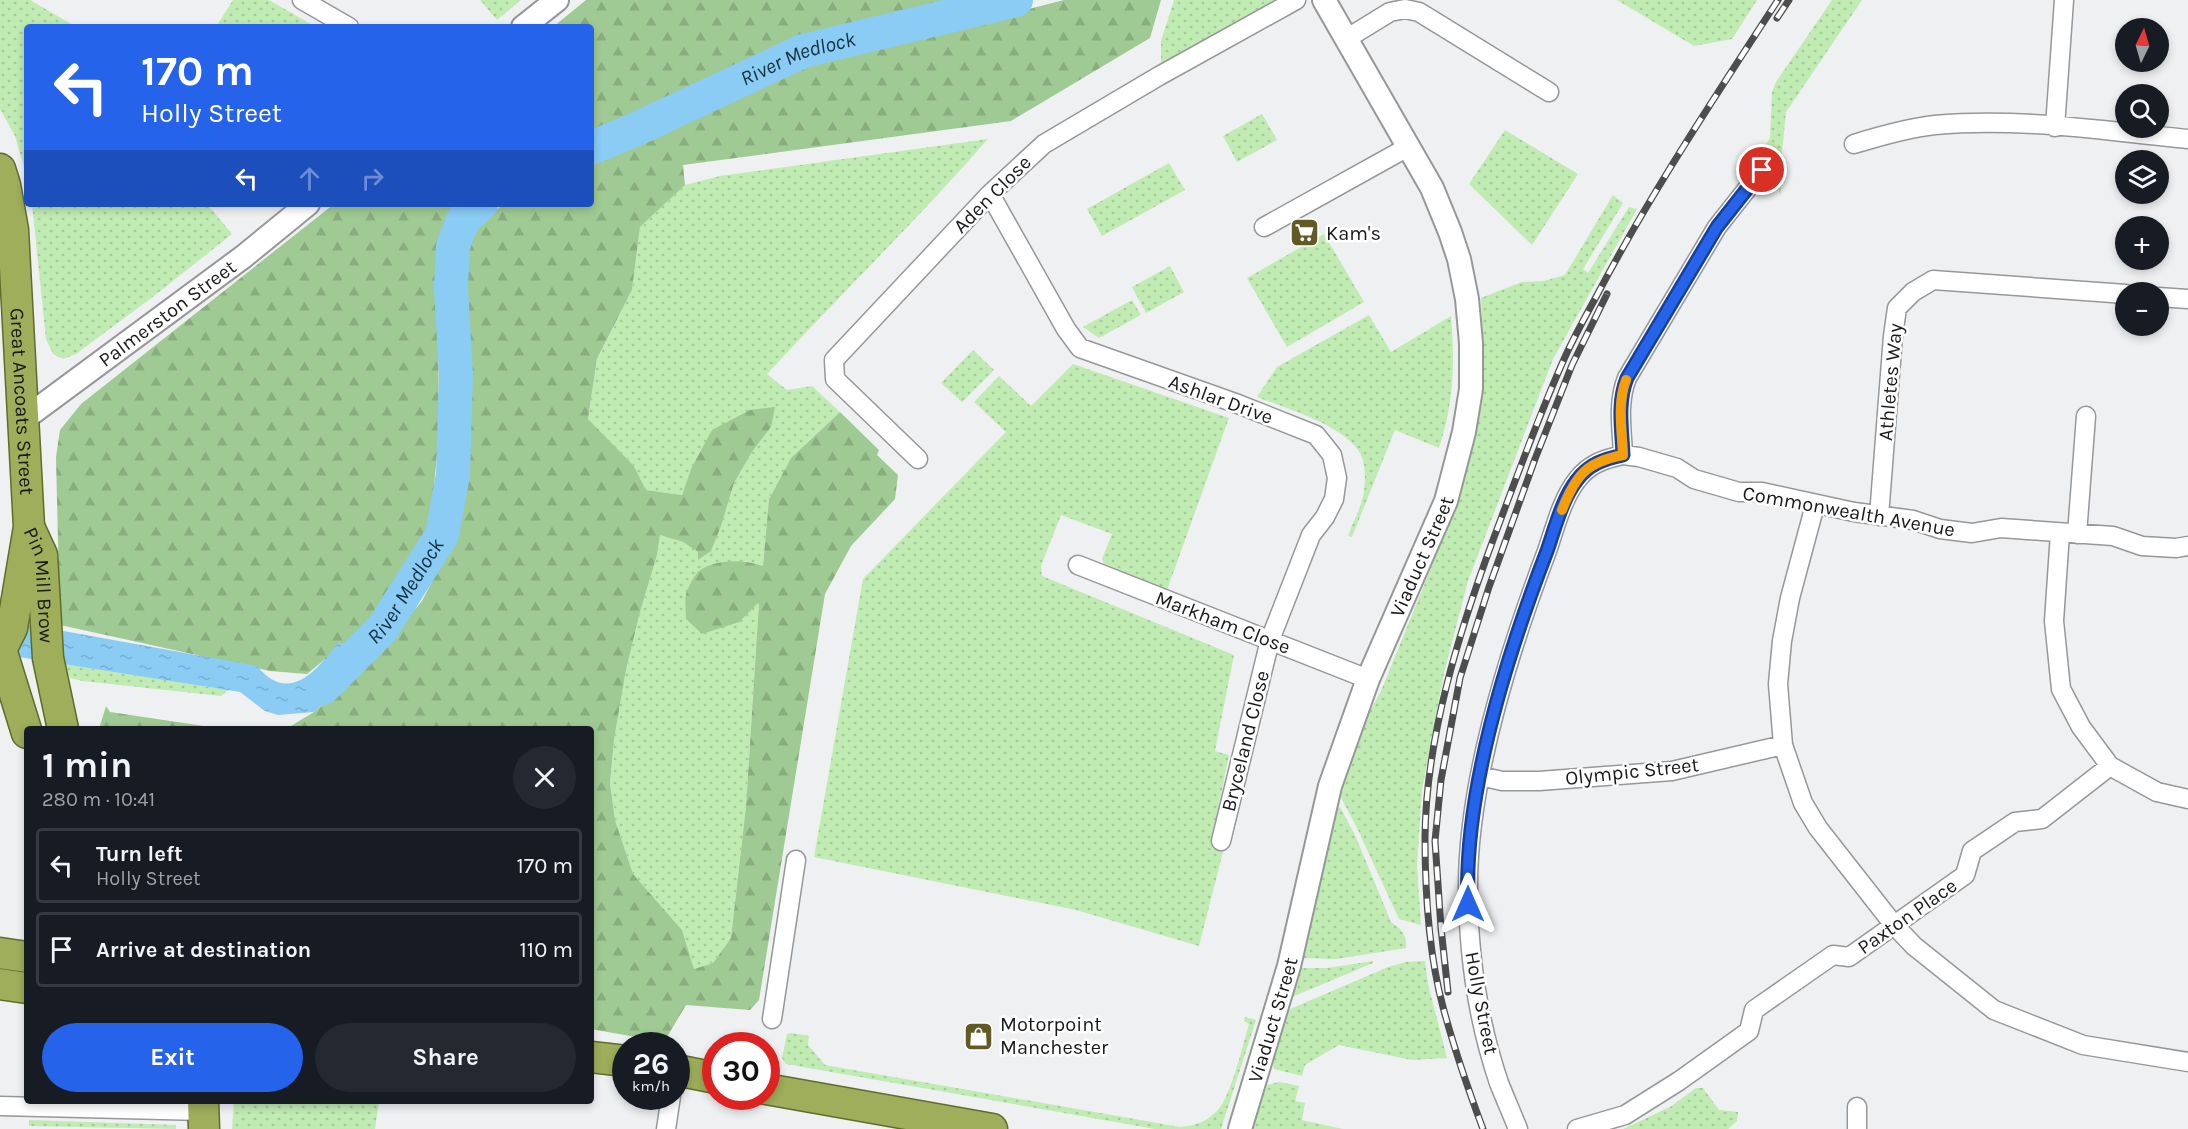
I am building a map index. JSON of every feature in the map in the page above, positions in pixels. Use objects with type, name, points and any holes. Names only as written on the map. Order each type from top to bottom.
[{"type":"highway","name":"Great Ancoats Street","points":[[0,169],[14,230],[29,527]]},
{"type":"highway","name":"Pin Mill Brow","points":[[0,650],[12,628],[29,527]]},
{"type":"highway","name":"Pin Mill Brow","points":[[29,527],[42,555],[48,658],[62,726]]},
{"type":"highway","points":[[0,650],[14,686],[16,720]]},
{"type":"highway","points":[[0,953],[24,957]]},
{"type":"highway","points":[[0,984],[24,988]]},
{"type":"highway","points":[[594,1057],[612,1059]]},
{"type":"highway","points":[[780,1091],[992,1129]]},
{"type":"street","points":[[302,0],[344,24]]},
{"type":"street","points":[[527,24],[557,0]]},
{"type":"street","name":"Aden Close","points":[[918,459],[835,379],[834,360],[990,194],[1044,144],[1159,76],[1296,0]]},
{"type":"street","name":"Viaduct Street","points":[[1240,1129],[1289,966],[1330,786],[1368,680],[1446,501],[1464,432],[1471,389],[1471,343],[1467,299],[1459,259],[1432,188],[1324,0]]},
{"type":"street","points":[[2055,127],[2064,0]]},
{"type":"street","points":[[1346,39],[1390,12],[1405,9],[1419,12],[1549,92]]},
{"type":"street","points":[[1854,144],[1888,133],[1933,125],[1978,122],[2188,139]]},
{"type":"street","points":[[1264,227],[1408,147]]},
{"type":"street","points":[[1623,455],[1621,404],[1622,391],[1627,378],[1717,227],[1762,170]]},
{"type":"street","name":"Ashlar Drive","points":[[990,194],[1066,330],[1080,348],[1238,404],[1317,435],[1332,454],[1337,478],[1334,498],[1325,517],[1311,535],[1270,640]]},
{"type":"street","name":"Palmerston Street","points":[[24,419],[243,257],[304,207]]},
{"type":"street","name":"Athletes Way","points":[[1879,516],[1897,308],[1913,292],[1933,280],[2115,293]]},
{"type":"street","points":[[2169,298],[2188,299]]},
{"type":"street","points":[[2086,416],[2054,621],[2061,689],[2081,727],[2110,766],[2157,792],[2188,799]]},
{"type":"street","name":"Commonwealth Avenue","points":[[1623,455],[1639,457],[1677,468],[1694,479],[1739,492],[1762,492],[1815,505],[1913,520],[1940,529],[1972,533],[2001,528],[2113,537],[2142,546],[2176,548],[2188,546]]},
{"type":"street","name":"Holly Street","points":[[1518,1129],[1499,1083],[1483,1024],[1470,941],[1468,885],[1472,827],[1495,709],[1516,640],[1570,489],[1588,467],[1604,459],[1623,455]]},
{"type":"street","points":[[1815,505],[1790,598],[1782,641],[1778,684],[1783,745],[1803,803],[1818,828],[1894,926],[1914,946],[1994,1010],[2083,1045],[2188,1062]]},
{"type":"street","name":"Markham Close","points":[[1078,565],[1368,680]]},
{"type":"street","name":"Bryceland Close","points":[[1221,841],[1270,640]]},
{"type":"street","name":"Olympic Street","points":[[1480,777],[1502,781],[1539,781],[1672,771],[1783,745]]},
{"type":"street","name":"Paxton Place","points":[[1577,1129],[1625,1115],[1679,1081],[1749,1031],[1754,1010],[1833,954],[1849,957],[1965,875],[1972,851],[2015,822],[2042,819],[2110,766]]},
{"type":"street","points":[[772,1018],[796,860]]},
{"type":"street","points":[[0,1106],[203,1114]]},
{"type":"street","points":[[1857,1107],[1857,1129]]},
{"type":"street","points":[[666,1129],[669,1110]]},
{"type":"green space","points":[[0,0],[30,0],[71,24],[24,24],[24,167],[15,136],[0,109]]},
{"type":"green space","points":[[233,0],[269,0],[311,24],[218,24]]},
{"type":"green space","points":[[480,0],[521,0],[497,20]]},
{"type":"green space","points":[[586,0],[972,0],[800,48],[594,136],[594,24],[557,24]]},
{"type":"green space","points":[[1064,0],[1161,0],[1150,38],[1011,121],[683,165],[685,185],[640,227],[632,290],[597,359],[588,419],[634,466],[646,490],[682,495],[691,469],[712,430],[750,410],[775,407],[771,427],[752,452],[734,483],[711,551],[698,560],[698,552],[683,542],[660,535],[657,555],[626,670],[614,740],[610,783],[615,820],[633,874],[682,930],[694,969],[713,963],[731,938],[746,806],[759,602],[739,622],[702,634],[686,619],[687,591],[697,573],[713,564],[739,561],[763,566],[769,499],[791,458],[840,412],[879,450],[877,455],[898,475],[895,499],[851,546],[825,594],[759,1000],[750,1010],[686,1005],[670,1032],[612,1033],[594,1030],[594,726],[291,726],[314,712],[367,666],[422,601],[456,536],[458,274],[476,225],[500,207],[594,207],[594,160],[808,65]]},
{"type":"green space","points":[[1174,0],[1275,0],[1161,65],[1161,41]]},
{"type":"green space","points":[[1617,0],[1757,0],[1732,39],[1694,46]]},
{"type":"green space","points":[[1832,0],[1862,0],[1786,112],[1781,163],[1781,195],[1772,181],[1768,164],[1760,160],[1752,163],[1770,138],[1772,92],[1776,82]]},
{"type":"green space","points":[[1262,114],[1277,140],[1237,162],[1223,136]]},
{"type":"green space","points":[[1505,130],[1578,174],[1532,245],[1469,184]]},
{"type":"green space","points":[[988,139],[767,374],[787,390],[812,386],[840,412],[791,458],[769,499],[763,566],[747,562],[730,562],[698,572],[759,601],[746,806],[731,938],[713,963],[694,969],[682,930],[633,874],[615,820],[610,783],[614,740],[626,670],[657,555],[660,535],[683,542],[698,552],[698,559],[721,526],[734,483],[752,452],[771,427],[691,469],[682,495],[646,490],[634,466],[588,419],[597,360],[632,290],[640,227],[685,185],[720,176]]},
{"type":"green space","points":[[1169,163],[1185,190],[1102,236],[1087,209]]},
{"type":"green space","points":[[1613,195],[1623,203],[1583,269],[1588,273],[1629,207],[1637,209],[1553,359],[1468,581],[1444,673],[1422,790],[1417,866],[1421,925],[1399,919],[1339,794],[1362,726],[1381,691],[1463,483],[1478,425],[1484,368],[1481,298],[1522,282],[1544,281],[1565,275]]},
{"type":"green space","points":[[32,207],[210,207],[232,234],[76,354],[63,359],[53,354],[46,339]]},
{"type":"green space","points":[[330,207],[452,207],[439,240],[439,432],[432,509],[421,550],[371,621],[307,674],[270,671],[60,625],[56,457],[60,430],[81,404]]},
{"type":"green space","points":[[1324,234],[1364,302],[1287,347],[1247,278]]},
{"type":"green space","points":[[1170,266],[1184,292],[1146,313],[1132,287]]},
{"type":"green space","points":[[1132,300],[1141,315],[1099,338],[1083,327]]},
{"type":"green space","points":[[1369,315],[1391,352],[1451,316],[1452,383],[1448,415],[1439,448],[1395,430],[1352,537],[1348,536],[1364,492],[1365,478],[1361,455],[1343,435],[1329,427],[1257,397],[1277,367]]},
{"type":"green space","points":[[973,350],[994,370],[962,402],[941,383]]},
{"type":"green space","points":[[1073,364],[1229,418],[1167,590],[1104,564],[1102,559],[1112,534],[1061,515],[1041,566],[1042,576],[1234,655],[1215,751],[1229,755],[1211,844],[1224,848],[1199,946],[1076,910],[814,857],[863,579],[1006,432],[974,402],[999,376],[1031,406]]},
{"type":"green space","points":[[64,664],[228,690],[221,696],[83,681],[70,678]]},
{"type":"green space","points":[[106,706],[110,712],[204,726],[100,726]]},
{"type":"green space","points":[[1340,807],[1355,835],[1391,922],[1405,936],[1406,948],[1336,959],[1301,958],[1336,809]]},
{"type":"green space","points":[[1373,961],[1373,963],[1292,997],[1290,993],[1297,968],[1327,968]]},
{"type":"green space","points":[[1425,961],[1428,984],[1447,1058],[1412,1060],[1339,1045],[1305,1065],[1302,1076],[1274,1069],[1272,1062],[1288,1010],[1388,967],[1406,962]]},
{"type":"green space","points":[[1245,1017],[1256,1020],[1221,1129],[1155,1129],[786,1064],[782,1058],[787,1034],[809,1036],[808,1045],[825,1065],[1180,1127],[1204,1121],[1213,1115],[1222,1104],[1232,1083],[1249,1024],[1244,1021]]},
{"type":"green space","points":[[1279,1082],[1299,1086],[1295,1101],[1305,1103],[1302,1120],[1343,1129],[1252,1129],[1267,1085]]},
{"type":"green space","points":[[1696,1088],[1703,1088],[1719,1110],[1738,1112],[1737,1121],[1728,1129],[1623,1129],[1670,1107]]},
{"type":"green space","points":[[234,1104],[379,1104],[375,1129],[232,1129]]},
{"type":"green space","points":[[29,1120],[176,1125],[176,1129],[29,1126]]},
{"type":"water","points":[[0,622],[58,630],[257,666],[269,678],[281,683],[292,683],[312,672],[339,642],[367,666],[314,712],[278,715],[265,711],[240,692],[0,654]]},
{"type":"waterway","name":"River Medlock","points":[[594,147],[803,51],[1016,0]]},
{"type":"waterway","name":"River Medlock","points":[[323,688],[383,628],[442,535],[453,475],[456,376],[451,287],[453,246],[463,220],[478,207]]},
{"type":"railway","points":[[1483,1129],[1452,1038],[1438,987],[1427,900],[1425,857],[1427,799],[1431,761],[1447,686],[1468,611],[1493,540],[1536,425],[1568,350],[1661,183],[1778,0]]},
{"type":"railway","points":[[1777,18],[1789,0]]},
{"type":"railway","points":[[1448,992],[1435,841],[1441,780],[1460,678],[1489,587],[1535,459],[1572,365],[1607,294]]},
{"type":"slow traffic","points":[[1562,510],[1570,489],[1588,467],[1604,459],[1623,455],[1621,404],[1626,380]]},
{"type":"place","name":"Kam's","points":[[1305,233]]},
{"type":"place","name":"Motorpoint Manchester","points":[[979,1036]]},
{"type":"route","points":[[1468,904],[1472,827],[1495,709],[1541,565],[1570,489],[1588,467],[1604,459],[1623,455],[1621,404],[1622,391],[1627,378],[1717,227],[1762,170]]}]
